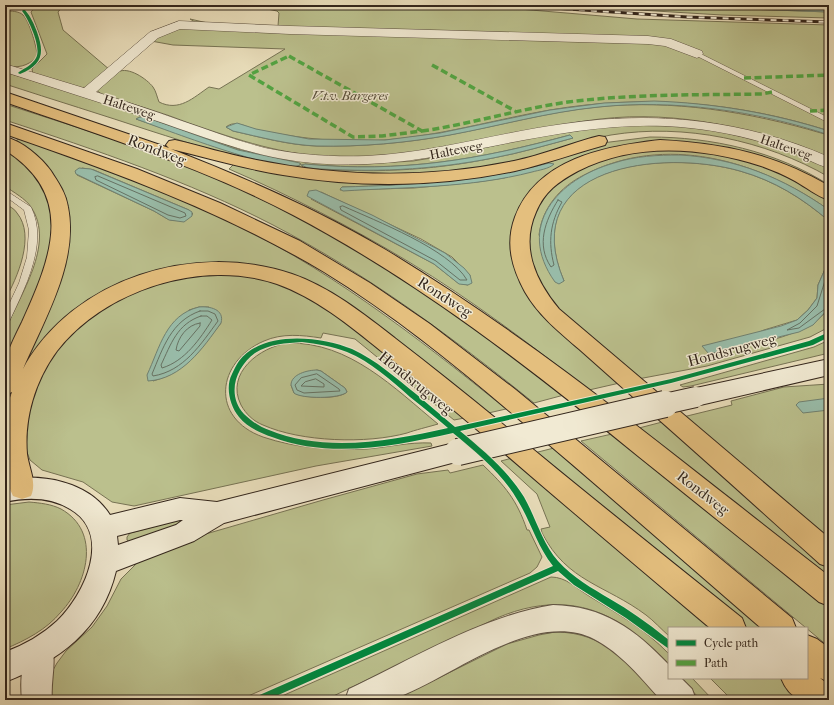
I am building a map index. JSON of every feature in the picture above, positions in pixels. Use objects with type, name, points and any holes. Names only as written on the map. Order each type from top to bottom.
[{"type":"main road","name":"Rondweg","points":[[5,97],[140,143],[247,185],[300,211],[378,254],[479,320],[558,378],[829,593]]},
{"type":"main road","name":"Rondweg","points":[[5,128],[127,170],[179,191],[240,219],[331,268],[433,338],[505,393],[781,627]]},
{"type":"main road","points":[[97,128],[264,166],[332,176],[378,178],[433,177],[514,166],[614,138],[660,135],[682,136],[730,142],[753,148],[794,163],[829,181]]},
{"type":"main road","points":[[5,142],[41,169],[58,200],[61,218],[61,241],[56,264],[5,386]]},
{"type":"main road","points":[[829,194],[777,167],[732,152],[681,146],[633,148],[611,152],[572,165],[548,182],[534,196],[523,218],[519,247],[522,264],[529,283],[552,314],[677,421],[829,555]]},
{"type":"main road","points":[[5,667],[40,651],[68,629],[81,614],[99,583],[106,562],[103,528],[91,510],[72,497],[49,490],[14,490],[15,426],[24,392],[38,359],[60,332],[85,310],[116,293],[168,275],[195,270],[236,269],[269,274],[298,285],[324,298],[360,323],[468,408],[731,627]]},
{"type":"main road","points":[[106,562],[185,533],[217,513],[458,452],[829,367]]},
{"type":"main road","points":[[103,528],[180,509],[217,513]]},
{"type":"main road","points":[[360,700],[512,628],[546,620],[571,620],[592,624],[614,636],[631,648],[681,700]]},
{"type":"main road","points":[[808,650],[829,667]]},
{"type":"main road","points":[[37,700],[36,688],[40,651]]},
{"type":"main road","points":[[797,679],[824,700]]},
{"type":"street","name":"Halteweg","points":[[86,94],[154,35],[180,25],[659,41],[675,45],[697,54]]},
{"type":"street","name":"Halteweg","points":[[5,68],[256,150],[304,159],[370,161],[401,159],[469,148],[561,128],[613,122],[650,120],[692,123],[732,130],[802,150],[829,163]]},
{"type":"lane","points":[[697,54],[829,121]]},
{"type":"lane","points":[[5,192],[28,209],[34,230],[31,257],[24,282],[5,322]]},
{"type":"green space","points":[[37,5],[64,5],[58,12],[63,30],[110,70],[88,87],[77,88],[33,74],[32,69],[47,54],[31,12]]},
{"type":"green space","name":"V.t.v. Bargeres","points":[[248,5],[472,5],[637,19],[829,25],[829,131],[761,113],[726,107],[655,102],[620,102],[585,105],[526,114],[455,130],[407,138],[383,140],[346,141],[296,137],[254,129],[238,124],[226,127],[233,131],[295,144],[316,146],[366,145],[433,138],[578,109],[625,105],[682,106],[738,113],[829,135],[829,160],[774,139],[746,131],[717,124],[659,117],[600,119],[421,152],[371,157],[318,156],[299,154],[244,141],[103,95],[96,90],[118,72],[127,71],[137,74],[150,84],[155,90],[159,102],[166,105],[179,105],[209,87],[219,89],[285,49],[173,45],[151,41],[167,31],[181,27],[643,41],[667,43],[696,55],[698,54],[676,44],[658,40],[214,26],[198,24],[190,19],[212,24],[278,26],[279,13],[277,11]]},
{"type":"green space","points":[[556,5],[635,5],[829,12],[829,18],[722,15]]},
{"type":"green space","points":[[5,11],[23,15],[33,35],[37,57],[26,65],[14,67],[5,65]]},
{"type":"green space","points":[[5,72],[132,111],[241,150],[287,160],[363,164],[413,161],[455,154],[530,138],[622,124],[700,127],[770,143],[829,167],[829,177],[778,153],[751,144],[695,133],[667,131],[611,135],[580,142],[511,163],[474,170],[437,174],[381,175],[309,169],[266,163],[222,153],[5,84]],"holes":[[[140,117],[148,118],[238,150],[301,164],[297,166],[250,158],[136,119]],[[570,135],[573,138],[493,158],[445,166],[374,171],[302,167],[305,164],[374,167],[439,162],[471,158]]]},
{"type":"green space","points":[[5,104],[134,146],[197,170],[259,198],[300,219],[379,264],[417,289],[491,340],[564,395],[534,403],[472,354],[408,308],[375,285],[308,244],[241,209],[175,180],[5,120]]},
{"type":"green space","points":[[650,137],[719,143],[742,148],[787,163],[809,173],[829,185],[829,190],[755,155],[639,144],[622,146],[582,156],[564,165],[546,177],[518,268],[624,382],[589,390],[478,307],[409,262],[320,212],[229,169],[235,163],[431,180],[602,143]],"holes":[[[549,163],[504,178],[477,182],[414,188],[340,190],[342,187],[421,184],[472,178]],[[321,192],[421,239],[452,257],[470,275],[468,285],[458,283],[434,264],[311,199]]]},
{"type":"green space","points":[[21,138],[120,175],[194,205],[257,235],[295,256],[368,303],[438,355],[506,409],[484,414],[319,289],[194,265],[56,328],[7,474],[5,474],[5,406],[67,221],[15,141]],"holes":[[[82,168],[94,170],[189,210],[193,214],[181,219],[169,219],[77,175]]]},
{"type":"green space","points":[[5,148],[29,165],[51,202],[54,250],[5,369],[4,343],[6,329],[33,270],[38,253],[39,237],[38,222],[29,204],[5,186]]},
{"type":"green space","points":[[668,149],[721,154],[774,169],[829,197],[829,210],[801,192],[772,178],[742,166],[710,158],[678,154],[646,156],[615,162],[584,175],[567,186],[554,199],[544,216],[539,235],[564,281],[554,242],[560,211],[577,189],[604,174],[637,165],[673,162],[708,165],[740,171],[776,185],[809,205],[829,221],[829,260],[818,285],[817,298],[808,310],[797,320],[764,330],[709,354],[757,344],[791,334],[819,319],[829,308],[829,327],[810,337],[707,366],[638,379],[567,319],[539,287],[526,245],[537,203],[563,175],[621,153]]},
{"type":"green space","points":[[5,204],[16,212],[22,222],[25,233],[25,245],[23,257],[15,280],[5,300]]},
{"type":"green space","points":[[197,274],[261,277],[314,298],[470,417],[454,420],[355,339],[323,333],[321,338],[285,336],[271,338],[248,350],[236,362],[229,376],[226,390],[227,404],[234,417],[246,428],[263,437],[275,441],[315,448],[341,450],[367,449],[423,443],[431,443],[432,446],[316,466],[134,506],[112,502],[83,482],[42,470],[30,460],[25,447],[24,434],[34,380],[76,324],[134,289]],"holes":[[[199,307],[209,307],[221,323],[199,351],[184,365],[175,372],[153,381],[189,310]]]},
{"type":"green space","points":[[829,340],[829,353],[691,386],[683,387],[680,385],[814,347]]},
{"type":"green space","points":[[288,343],[310,345],[331,350],[351,359],[388,382],[438,424],[391,437],[334,440],[278,431],[259,423],[250,417],[241,405],[237,393],[238,382],[241,372],[248,364],[257,356],[277,346]],"holes":[[[317,370],[321,371],[345,388],[347,392],[343,395],[329,397],[305,396],[294,393],[291,385],[301,374]]]},
{"type":"green space","points":[[829,384],[829,545],[683,417],[732,405],[731,401],[784,387]]},
{"type":"green space","points":[[670,420],[829,562],[829,577],[639,428]]},
{"type":"green space","points":[[612,434],[829,608],[829,647],[808,630],[808,627],[805,627],[581,441]]},
{"type":"green space","points":[[554,448],[762,627],[743,627],[530,454]]},
{"type":"green space","points":[[516,457],[721,627],[668,627],[668,635],[649,617],[575,573],[552,549],[542,533],[541,529],[550,527],[537,494],[501,461]]},
{"type":"green space","points":[[483,465],[510,494],[542,557],[537,567],[530,573],[239,700],[46,700],[52,672],[57,663],[66,651],[92,627],[107,606],[121,579],[141,559],[185,540],[417,474],[448,470],[450,473]]},
{"type":"green space","points":[[29,502],[57,507],[74,519],[82,531],[86,544],[86,559],[78,587],[61,612],[49,624],[35,634],[5,649],[5,505]]},
{"type":"green space","points":[[179,520],[183,524],[130,542],[127,540],[130,533]]},
{"type":"green space","points":[[551,577],[556,577],[571,584],[621,616],[641,629],[668,653],[668,666],[631,631],[615,620],[599,613],[566,605],[532,607],[497,618],[325,700],[273,700]]},
{"type":"green space","points":[[555,632],[573,633],[603,644],[627,663],[662,700],[394,700],[507,644]]},
{"type":"green space","points":[[681,679],[693,679],[713,700],[701,700]]},
{"type":"green space","points":[[711,679],[783,679],[808,700],[732,700]]},
{"type":"water","points":[[635,5],[829,9],[829,12]]},
{"type":"water","points":[[654,101],[698,104],[765,114],[829,131],[829,135],[773,119],[744,113],[686,106],[656,105],[627,105],[580,109],[433,138],[367,145],[317,146],[296,144],[233,131],[226,127],[237,123],[256,129],[309,139],[385,140],[440,133],[550,110],[604,103]]},
{"type":"water","points":[[140,117],[148,118],[238,150],[300,163],[300,165],[289,166],[247,157],[136,119]]},
{"type":"water","points":[[570,135],[573,138],[493,158],[424,168],[354,170],[308,168],[301,165],[374,167],[439,162],[471,158]]},
{"type":"water","points":[[680,155],[720,160],[739,165],[777,179],[829,210],[829,221],[788,191],[753,175],[740,171],[708,165],[673,163],[638,166],[605,174],[578,189],[560,212],[554,242],[564,281],[559,284],[555,282],[544,261],[539,242],[541,224],[548,208],[560,193],[576,180],[594,170],[614,163],[647,156]]},
{"type":"water","points":[[549,163],[554,164],[541,170],[509,177],[462,184],[343,191],[340,189],[342,187],[395,185],[472,178]]},
{"type":"water","points":[[79,168],[91,169],[189,210],[192,212],[192,216],[184,222],[169,220],[154,211],[76,174],[75,171]]},
{"type":"water","points":[[316,190],[372,215],[445,253],[464,268],[470,275],[472,283],[468,285],[459,284],[434,264],[307,196],[309,191]]},
{"type":"water","points":[[829,260],[829,308],[813,325],[799,332],[709,354],[702,346],[781,326],[797,320],[808,310],[817,298],[818,285]]},
{"type":"water","points":[[199,307],[215,309],[221,314],[221,323],[199,352],[190,361],[171,375],[148,381],[147,375],[160,343],[171,325],[188,311]]},
{"type":"water","points":[[317,370],[321,371],[345,388],[347,392],[329,397],[312,397],[294,393],[291,385],[292,381],[297,375]]},
{"type":"water","points":[[829,398],[829,410],[803,413],[796,405],[799,402]]},
{"type":"railway","points":[[507,5],[687,17],[829,22]]},
{"type":"marked path","points":[[422,131],[289,56],[249,75],[353,137],[382,136],[401,134],[429,130],[568,102],[610,98],[762,94],[772,92]]},
{"type":"marked path","points":[[432,65],[515,111]]},
{"type":"marked path","points":[[744,78],[829,75]]},
{"type":"marked path","points":[[810,111],[829,110]]},
{"type":"cycle path","points":[[753,5],[829,7]]},
{"type":"cycle path","points":[[20,73],[37,60],[40,51],[29,17],[24,11]]},
{"type":"cycle path","name":"Hondsrugweg","points":[[454,430],[671,381],[811,343],[829,334]]},
{"type":"cycle path","name":"Hondsrugweg","points":[[302,340],[319,342],[350,351],[370,362],[397,382],[454,430],[399,441],[344,446],[312,444],[296,441],[265,432],[252,425],[242,416],[235,403],[232,393],[233,377],[241,362],[253,351],[268,344],[302,340]]},
{"type":"cycle path","name":"Hondsrugweg","points":[[454,430],[497,468],[516,491],[522,500],[539,538],[549,556],[556,564],[570,577],[636,620],[668,644]]},
{"type":"cycle path","points":[[258,700],[558,567]]}]
